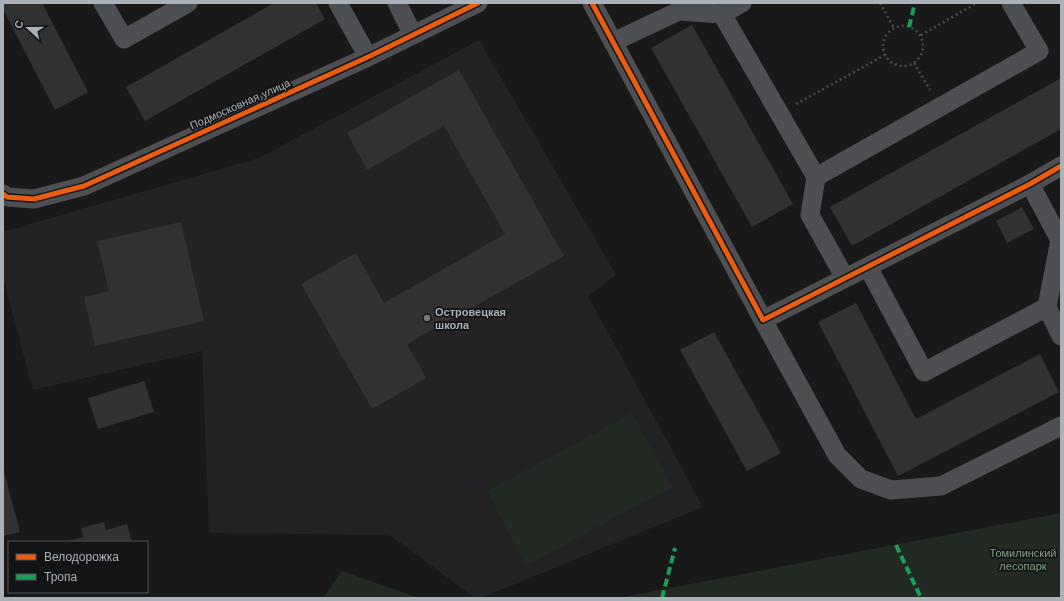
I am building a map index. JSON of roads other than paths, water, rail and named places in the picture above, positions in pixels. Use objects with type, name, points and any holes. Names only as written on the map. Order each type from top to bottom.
[{"type":"street","points":[[103,3],[124,40],[188,3]]},
{"type":"street","points":[[338,3],[368,57]]},
{"type":"street","points":[[397,3],[413,35]]},
{"type":"street","name":"Подмосковная улица","points":[[3,194],[7,197],[34,199],[84,186],[368,57],[478,3]]},
{"type":"street","points":[[592,3],[837,455],[861,479],[891,490],[941,486],[1061,426]]},
{"type":"street","points":[[613,42],[679,11],[722,14],[742,3]]},
{"type":"street","points":[[816,177],[1038,52],[1011,3]]},
{"type":"street","points":[[722,14],[816,177],[810,215],[845,278]]},
{"type":"street","points":[[763,320],[1030,184],[1061,166]]},
{"type":"street","points":[[1030,184],[1060,240],[1047,307],[1061,336]]},
{"type":"street","points":[[868,267],[924,372],[1047,307]]},
{"type":"place","name":"Островецкая школа","points":[[427,318]]},
{"type":"park label","name":"Томилинский лесопарк","points":[[1023,559]]}]
